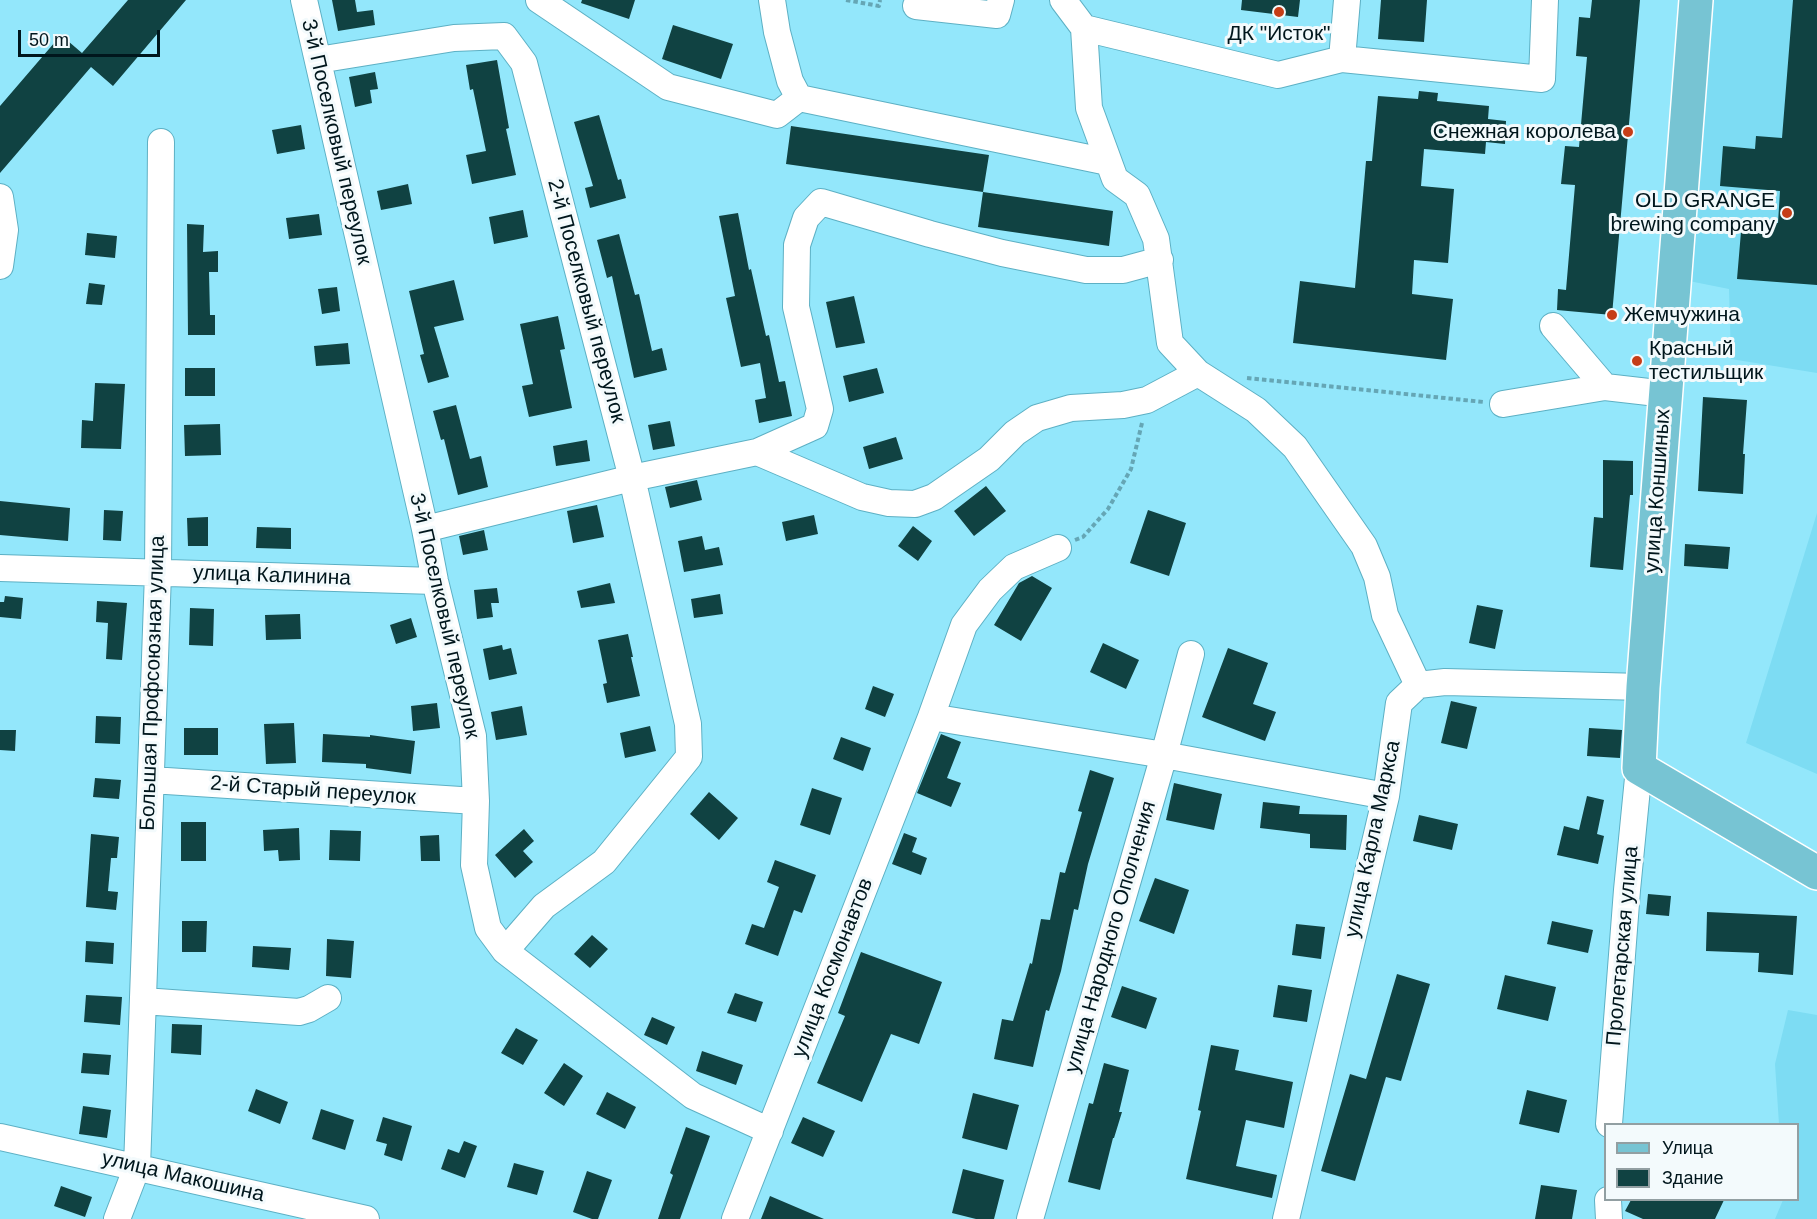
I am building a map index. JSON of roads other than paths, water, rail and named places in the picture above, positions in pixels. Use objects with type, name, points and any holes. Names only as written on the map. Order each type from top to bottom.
[{"type":"main road","name":"улица Коншиных","points":[[1639,768],[1643,687],[1696,0]]},
{"type":"main road","points":[[1639,768],[1817,873]]},
{"type":"street","name":"3-й Поселковый переулок","points":[[304,0],[435,581],[473,736],[476,801],[474,865],[488,928],[505,951],[693,1096],[770,1131]]},
{"type":"street","points":[[539,0],[668,87],[777,115],[799,98],[1108,162]]},
{"type":"street","points":[[772,0],[777,32],[790,81],[799,98]]},
{"type":"street","points":[[916,6],[997,15],[1002,0]]},
{"type":"street","points":[[1063,0],[1084,28],[1089,108],[1108,162],[1115,179],[1137,195],[1156,239],[1170,343],[1198,373],[1256,410],[1301,456],[1364,546],[1377,577],[1385,615],[1418,685],[1445,682],[1643,687]]},
{"type":"street","points":[[1342,59],[1347,0]]},
{"type":"street","points":[[1084,28],[1278,75],[1342,59],[1542,79],[1545,0]]},
{"type":"street","name":"2-й Поселковый переулок","points":[[318,60],[454,38],[504,36],[524,63],[632,478],[688,724],[689,757],[604,862],[544,906],[505,951]]},
{"type":"street","name":"Большая Профсоюзная улица","points":[[117,1219],[137,1167],[158,573],[161,142]]},
{"type":"street","points":[[0,197],[5,230],[0,266]]},
{"type":"street","points":[[425,529],[632,478],[758,452],[815,426],[820,410],[796,307],[797,245],[806,218],[821,202],[1002,253],[1086,270],[1123,270],[1160,260]]},
{"type":"street","points":[[1553,326],[1605,387]]},
{"type":"street","points":[[758,452],[862,497],[889,503],[915,504],[934,497],[989,459],[1015,433],[1037,418],[1071,408],[1123,405],[1147,400],[1198,373]]},
{"type":"street","points":[[1503,404],[1605,387],[1666,394]]},
{"type":"street","name":"улица Космонавтов","points":[[735,1219],[931,717],[964,625],[990,590],[1014,567],[1058,548]]},
{"type":"street","name":"улица Калинина","points":[[0,568],[435,581]]},
{"type":"street","name":"улица Народного Ополчения","points":[[1030,1219],[1191,654]]},
{"type":"street","name":"улица Карла Маркса","points":[[1286,1219],[1386,796],[1399,703],[1418,685]]},
{"type":"street","points":[[931,717],[1164,755],[1386,796]]},
{"type":"street","name":"Пролетарская улица","points":[[1609,1123],[1639,768]]},
{"type":"street","name":"2-й Старый переулок","points":[[151,780],[476,801]]},
{"type":"street","points":[[143,1001],[299,1012],[328,998]]},
{"type":"street","name":"улица Макошина","points":[[0,1137],[366,1219]]},
{"type":"street","points":[[1608,1201],[1609,1219]]},
{"type":"place","name":"ДК \"Исток\"","points":[[1279,12]]},
{"type":"place","name":"Снежная королева","points":[[1628,132]]},
{"type":"place","name":"OLD GRANGE brewing company","points":[[1787,213]]},
{"type":"place","name":"Жемчужина","points":[[1612,315]]},
{"type":"place","name":"Красный тестильщик","points":[[1637,361]]}]
